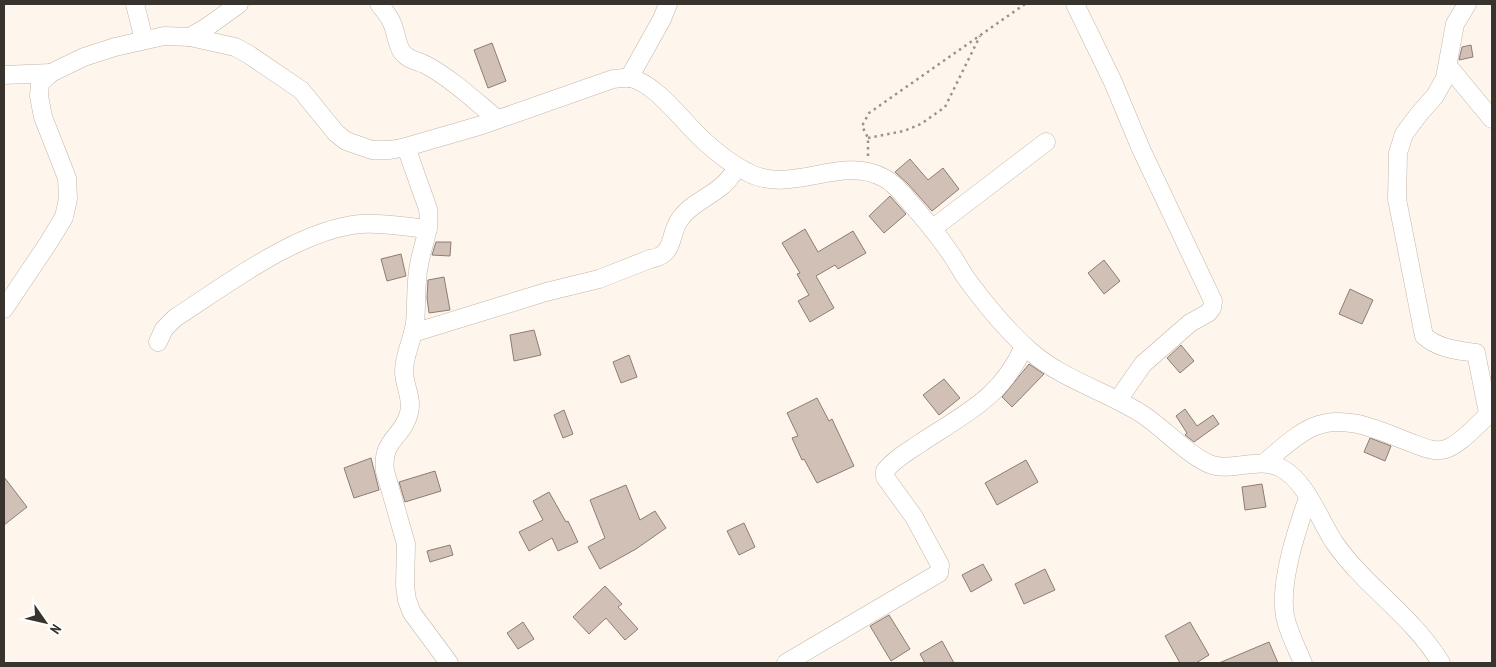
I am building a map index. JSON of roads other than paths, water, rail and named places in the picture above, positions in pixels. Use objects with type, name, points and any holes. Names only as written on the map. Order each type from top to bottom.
[{"type":"street","points":[[135,4],[144,40]]},
{"type":"street","points":[[190,37],[239,4]]},
{"type":"street","points":[[379,4],[388,15],[396,32],[401,51],[407,57],[413,61],[423,63],[442,74],[497,119]]},
{"type":"street","points":[[629,78],[662,19],[668,4]]},
{"type":"street","points":[[1075,4],[1111,77],[1141,149],[1212,301],[1212,308],[1208,313],[1190,323],[1143,364],[1118,400]]},
{"type":"street","points":[[1264,463],[1288,443],[1314,427],[1334,422],[1356,423],[1432,450],[1445,449],[1454,445],[1485,418],[1488,413],[1484,355],[1447,349],[1424,336],[1397,199],[1399,146],[1404,134],[1435,96],[1445,78],[1455,24],[1467,4]]},
{"type":"street","points":[[4,309],[64,218],[68,199],[67,178],[43,117],[39,96],[40,83],[51,72],[84,57],[164,36],[190,37],[235,47],[301,90],[336,133],[346,141],[372,150],[390,150],[406,147],[482,125],[613,79],[629,78],[644,84],[665,101],[702,139],[749,174],[773,180],[795,179],[851,170],[868,172],[883,177],[896,186],[932,229],[1002,325],[1047,365],[1118,400],[1155,423],[1195,456],[1210,464],[1218,467],[1264,463],[1275,465],[1288,472],[1298,482],[1342,552],[1422,635],[1441,663]]},
{"type":"street","points":[[1448,66],[1492,120]]},
{"type":"street","points":[[4,74],[51,72]]},
{"type":"street","points":[[932,229],[1046,142]]},
{"type":"street","points":[[406,147],[428,209],[429,218],[428,230],[418,266],[417,306],[404,372],[410,395],[409,412],[406,421],[388,446],[384,461],[385,471],[406,544],[405,586],[407,600],[412,613],[449,663]]},
{"type":"street","points":[[413,333],[546,292],[600,279],[650,259],[658,258],[669,248],[673,232],[681,217],[723,185],[738,167]]},
{"type":"street","points":[[158,342],[164,329],[175,318],[266,260],[298,242],[342,227],[362,224],[428,230]]},
{"type":"street","points":[[786,663],[940,573],[940,565],[914,518],[885,477],[885,471],[904,454],[988,398],[1016,365],[1024,346]]},
{"type":"street","points":[[1303,663],[1285,616],[1284,601],[1295,535],[1308,498]]}]
